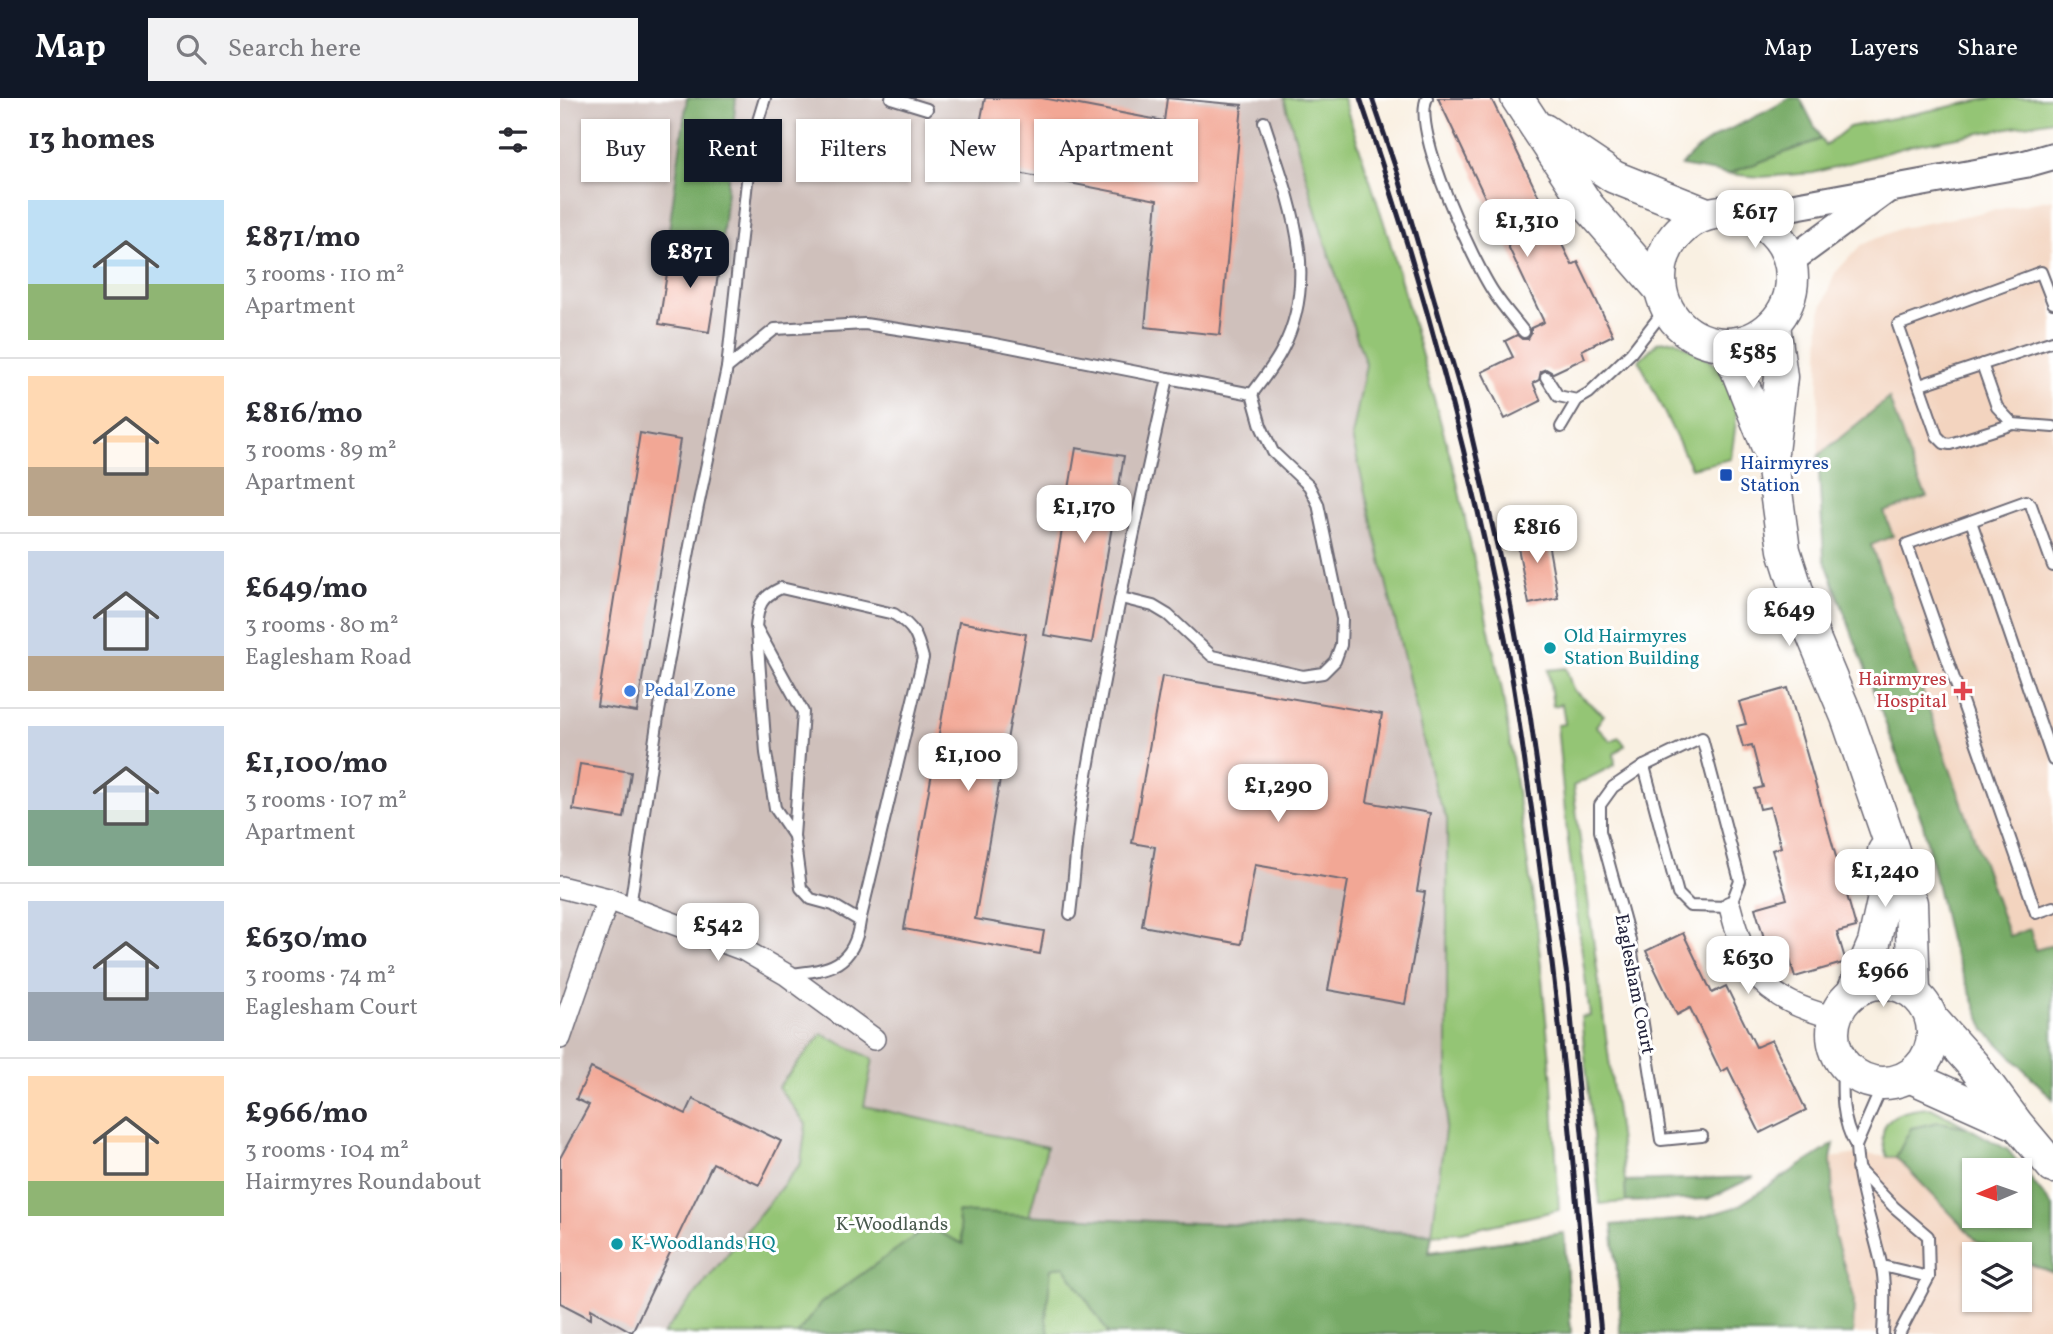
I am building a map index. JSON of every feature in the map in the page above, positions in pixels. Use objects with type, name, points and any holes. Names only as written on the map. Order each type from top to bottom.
[{"type":"main road","points":[[1525,110],[1614,177],[1707,214]]},
{"type":"main road","points":[[1525,110],[1588,206],[1663,298],[1677,324],[1692,336],[1709,343],[1745,343],[1761,336],[1774,325],[1785,311],[1791,295],[1793,278],[1785,246],[1776,233],[1764,223],[1746,215],[1726,212],[1707,214],[1688,223],[1675,236],[1665,252],[1660,270],[1663,298]]},
{"type":"main road","points":[[1771,455],[1781,377],[1774,325]]},
{"type":"main road","points":[[1727,345],[1771,455],[1784,550],[1806,619],[1847,717],[1911,903],[1913,992]]},
{"type":"main road","points":[[1853,992],[1874,943],[1884,897],[1883,821]]},
{"type":"main road","points":[[2017,1125],[1896,1080],[1868,1082],[1854,1075],[1835,1049],[1832,1034],[1842,1003],[1853,992],[1867,985],[1883,982],[1899,985],[1913,992],[2053,1167]]},
{"type":"main road","points":[[1896,1080],[1923,1064],[1934,1035],[1932,1019]]},
{"type":"street","points":[[1746,215],[2025,164],[2053,156]]},
{"type":"street","points":[[1790,261],[1889,188]]},
{"type":"street","points":[[560,887],[608,899],[744,950],[787,975],[874,1039]]},
{"type":"street","points":[[560,1038],[608,899]]},
{"type":"street","points":[[1730,907],[1754,973],[1781,998],[1810,1011],[1835,1018]]},
{"type":"lane","points":[[630,907],[658,717],[727,368],[751,144],[765,98]]},
{"type":"lane","points":[[891,98],[927,109]]},
{"type":"lane","points":[[1427,98],[1424,102],[1426,130],[1434,161],[1453,211],[1494,292],[1524,332]]},
{"type":"lane","points":[[1121,598],[1153,606],[1168,615],[1212,656],[1303,676],[1323,673],[1335,662],[1340,645],[1342,619],[1318,504],[1310,486],[1273,452],[1261,426],[1252,394],[1282,349],[1296,316],[1301,288],[1297,227],[1264,122]]},
{"type":"lane","points":[[2053,303],[2041,272],[1898,325],[1937,436],[1944,443],[1950,444],[2013,424],[2053,427]]},
{"type":"lane","points":[[1561,427],[1577,400],[1589,393],[1631,354],[1663,298]]},
{"type":"lane","points":[[727,368],[775,329],[865,324],[990,344],[1252,394]]},
{"type":"lane","points":[[1920,385],[2053,341]]},
{"type":"lane","points":[[1982,364],[1997,407],[2013,424]]},
{"type":"lane","points":[[1546,377],[1558,396],[1577,400]]},
{"type":"lane","points":[[1070,914],[1083,795],[1121,598],[1168,378]]},
{"type":"lane","points":[[2053,566],[2031,505],[2026,501],[1907,544],[2036,913],[2053,907]]},
{"type":"lane","points":[[1971,521],[2053,760]]},
{"type":"lane","points":[[787,975],[824,971],[850,954],[858,939],[860,921],[923,658],[918,640],[909,624],[894,614],[781,588],[766,594],[758,611],[756,627],[766,753],[775,808],[794,836]]},
{"type":"lane","points":[[756,627],[803,712],[794,836],[801,888],[811,899],[833,905],[860,921]]},
{"type":"lane","name":"Eaglesham Court","points":[[1702,1136],[1661,1140],[1630,940],[1600,831],[1600,805],[1613,787],[1644,766],[1702,738],[1740,881],[1730,907]]},
{"type":"lane","points":[[1644,766],[1678,894],[1689,906],[1730,907]]},
{"type":"lane","points":[[1843,1063],[1842,1090],[1846,1129],[1856,1146],[1857,1168],[1882,1266],[1883,1334]]},
{"type":"lane","points":[[1856,1146],[1896,1080]]},
{"type":"lane","points":[[1857,1168],[1894,1207],[1928,1236],[1929,1277],[1899,1334]]},
{"type":"lane","points":[[1882,1266],[1929,1277]]},
{"type":"shaded area","points":[[560,98],[687,98],[670,230],[722,240],[728,182],[782,182],[782,119],[734,119],[736,98],[1284,98],[1322,233],[1366,366],[1352,437],[1435,790],[1447,819],[1447,1114],[1432,1234],[1029,1216],[1047,1147],[864,1106],[806,1124],[801,1163],[665,1334],[560,1334]]},
{"type":"shaded area","name":"Hairmyres Hospital","points":[[2053,199],[2053,1099],[1985,1030],[1949,940],[1923,824],[1824,558],[1819,493],[1818,415],[1820,312],[1835,273],[1861,245],[1901,228]]},
{"type":"shaded area","points":[[1857,1154],[1896,1157],[1962,1228],[1979,1242],[1962,1242],[1962,1312],[2032,1312],[2032,1265],[2053,1273],[2053,1334],[1853,1334],[1854,1297],[1835,1237],[1831,1158]]},
{"type":"green space","points":[[687,98],[736,98],[734,119],[684,119]]},
{"type":"green space","name":"K-Woodlands","points":[[1284,98],[1343,98],[1388,235],[1456,477],[1502,690],[1537,926],[1552,1081],[1559,1210],[1461,1232],[1432,1234],[1429,1252],[1564,1233],[1571,1334],[663,1334],[801,1163],[806,1124],[778,1087],[822,1034],[873,1059],[864,1106],[1047,1147],[1029,1216],[1432,1233],[1447,1114],[1447,819],[1435,790],[1352,437],[1366,365],[1322,233]]},
{"type":"green space","points":[[1789,98],[1800,98],[1821,139],[1728,174],[1681,166],[1704,144]]},
{"type":"green space","points":[[1992,98],[2053,98],[2053,120],[1913,145],[1813,173],[1761,177],[1728,174],[1821,139],[1825,146],[1849,127]]},
{"type":"green space","points":[[684,120],[684,182],[728,182],[722,241],[669,230]]},
{"type":"green space","points":[[1675,340],[1713,363],[1734,388],[1737,413],[1731,459],[1691,468],[1639,360],[1658,342]]},
{"type":"green space","points":[[1889,398],[1915,473],[1927,497],[1884,512],[1893,536],[1871,545],[2009,936],[2030,929],[2035,950],[2053,945],[2053,1099],[1985,1030],[1949,940],[1923,824],[1824,558],[1818,456]]},
{"type":"green space","points":[[1566,668],[1573,690],[1604,715],[1596,726],[1611,741],[1619,737],[1625,745],[1614,754],[1615,765],[1573,786],[1626,1202],[1600,1204],[1581,1017],[1590,1016],[1567,834],[1557,725],[1565,724],[1562,704],[1553,706],[1548,670]]},
{"type":"green space","points":[[1931,1108],[1967,1127],[1939,1122],[1912,1128],[1896,1157],[1887,1157],[1883,1133],[1891,1118],[1908,1111]]},
{"type":"green space","points":[[1939,1122],[1967,1127],[2008,1150],[2014,1158],[1962,1158],[1962,1225],[1896,1157],[1911,1128]]},
{"type":"green space","points":[[1834,1144],[1831,1159],[1835,1237],[1854,1297],[1853,1334],[1620,1334],[1619,1291],[1612,1225],[1699,1218],[1736,1207]]},
{"type":"green space","points":[[1754,1177],[1708,1199],[1626,1202],[1625,1181]]},
{"type":"green space","points":[[2032,1180],[2053,1207],[2053,1273],[2032,1265],[2032,1242],[1977,1241],[1964,1228],[2032,1228]]},
{"type":"green space","points":[[957,1212],[1432,1234],[1429,1253],[1564,1233],[1571,1334],[1109,1334],[1064,1266],[1051,1269],[1046,1319],[1049,1334],[797,1334],[821,1303],[928,1227],[963,1244]]},
{"type":"building","points":[[985,98],[1042,98],[1153,119],[1034,119],[1034,176],[1020,173],[1020,119],[981,119]]},
{"type":"building","points":[[1167,98],[1242,105],[1220,335],[1145,327],[1157,200],[1064,182],[1198,182],[1198,119],[1164,119]]},
{"type":"building","points":[[1438,98],[1491,98],[1572,265],[1578,262],[1613,335],[1582,350],[1585,358],[1553,373],[1546,369],[1541,371],[1539,380],[1533,383],[1541,401],[1505,419],[1482,372],[1513,357],[1505,341],[1517,335],[1528,339],[1531,328],[1544,322]]},
{"type":"building","points":[[671,248],[721,256],[709,332],[659,324]]},
{"type":"building","points":[[640,433],[680,440],[637,712],[597,706]]},
{"type":"building","points":[[1076,448],[1124,456],[1092,643],[1044,635]]},
{"type":"building","points":[[1545,526],[1558,598],[1529,604],[1515,532]]},
{"type":"building","points":[[959,622],[1026,634],[975,919],[1044,931],[1040,954],[904,929]]},
{"type":"building","points":[[1162,676],[1382,714],[1367,802],[1430,813],[1417,891],[1425,892],[1405,1004],[1328,990],[1348,881],[1255,865],[1241,944],[1142,926],[1155,847],[1132,843]]},
{"type":"building","points":[[1788,688],[1856,927],[1837,932],[1846,962],[1795,977],[1786,946],[1768,951],[1755,908],[1787,899],[1772,850],[1781,847],[1770,807],[1760,809],[1755,789],[1763,787],[1752,745],[1743,747],[1737,726],[1746,724],[1739,702]]},
{"type":"building","points":[[580,764],[631,772],[624,818],[573,810]]},
{"type":"building","points":[[1683,933],[1712,993],[1726,986],[1756,1047],[1772,1040],[1806,1110],[1760,1133],[1728,1068],[1721,1072],[1690,1008],[1677,1015],[1646,951]]},
{"type":"building","name":"K-Woodlands HQ","points":[[591,1068],[686,1114],[693,1099],[781,1141],[759,1185],[713,1163],[632,1332],[591,1309],[591,1319],[560,1303],[560,1158],[589,1105],[576,1099]]},
{"type":"railway","points":[[1360,98],[1400,221],[1436,346],[1469,472],[1507,650],[1557,1003],[1587,1334]]},
{"type":"railway","points":[[1372,98],[1398,175],[1463,399],[1509,597],[1530,715],[1568,984],[1601,1334]]},
{"type":"place","name":"Hairmyres Station","points":[[1726,475]]},
{"type":"place","name":"Old Hairmyres Station Building","points":[[1550,648]]},
{"type":"place","name":"Pedal Zone","points":[[630,691]]},
{"type":"place","name":"Hairmyres Hospital","points":[[1963,691]]},
{"type":"place","name":"K-Woodlands HQ","points":[[617,1244]]}]
